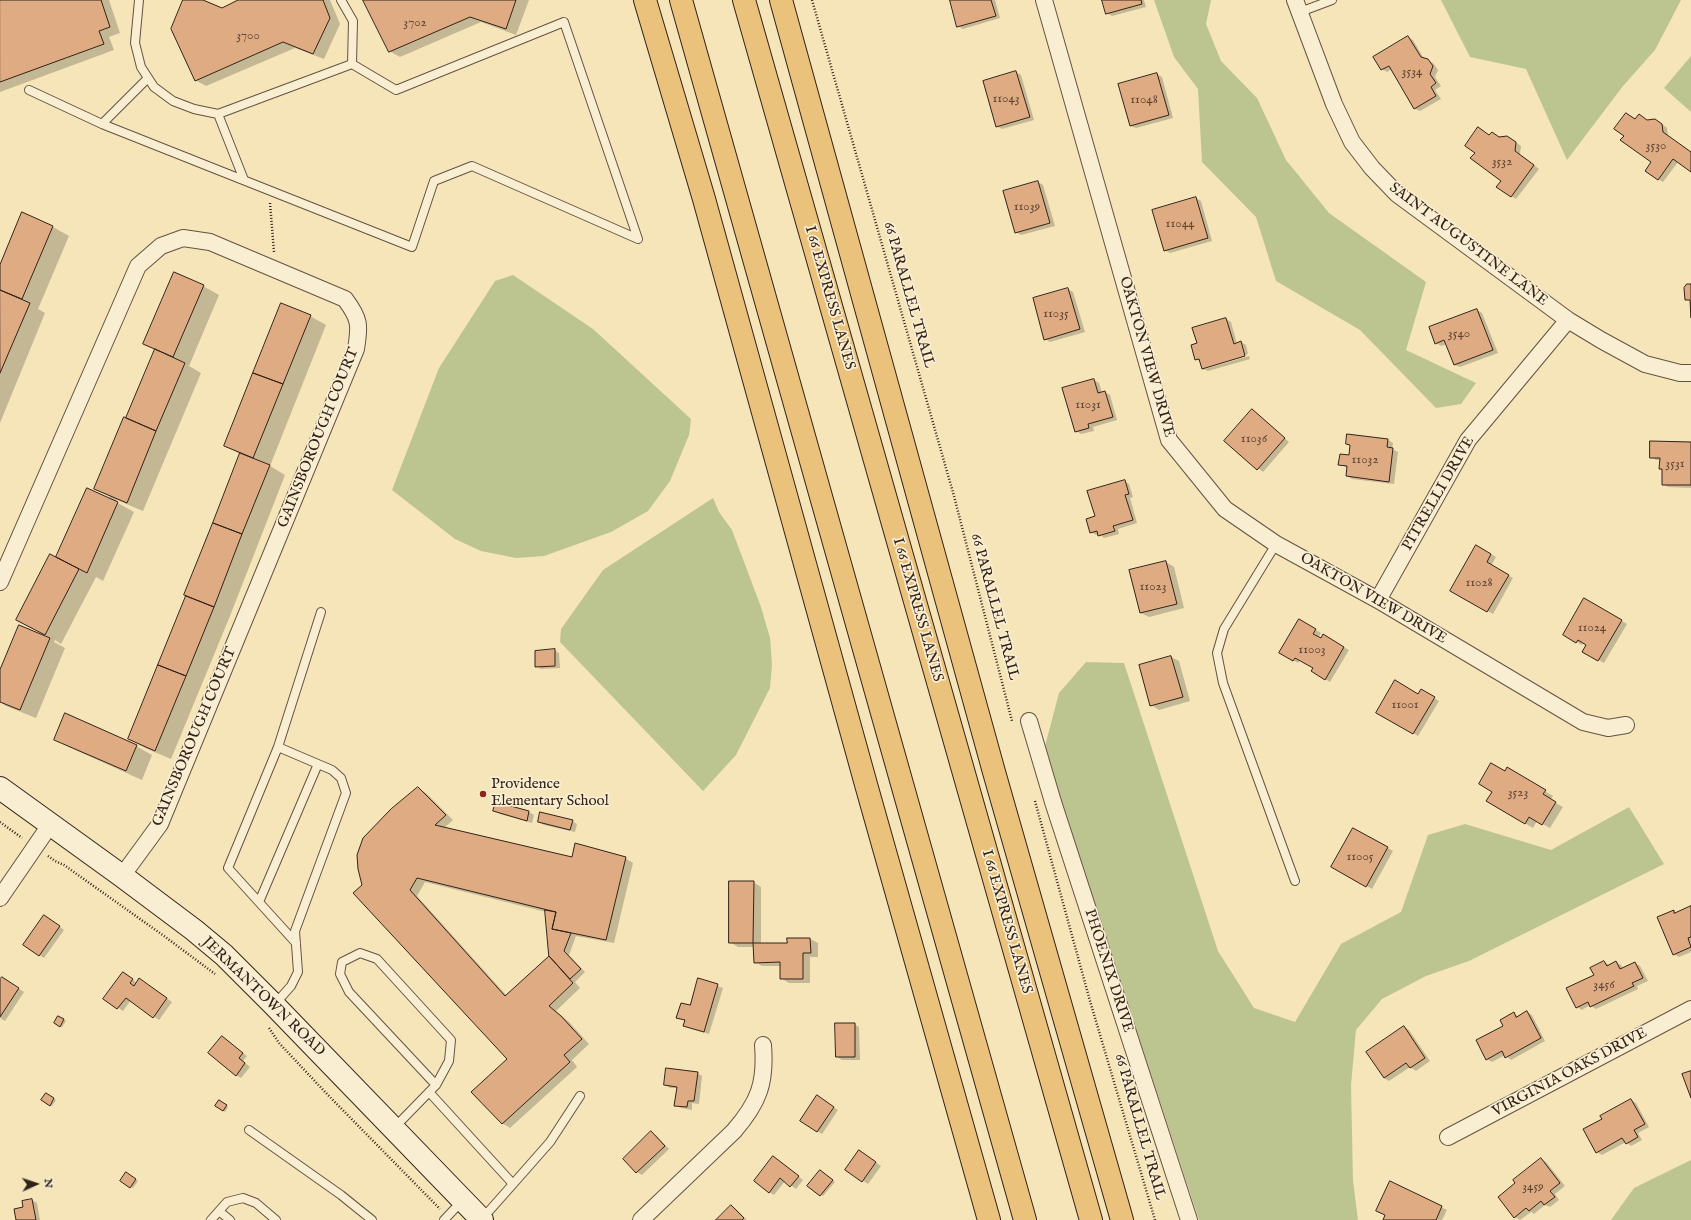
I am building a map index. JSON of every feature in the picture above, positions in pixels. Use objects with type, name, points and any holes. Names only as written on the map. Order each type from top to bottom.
[{"type":"highway","points":[[645,0],[704,199],[867,788],[989,1220]]},
{"type":"highway","points":[[681,0],[1025,1220]]},
{"type":"highway","name":"I 66 EXPRESS LANES","points":[[744,0],[1091,1220]]},
{"type":"highway","points":[[781,0],[994,772],[1122,1220]]},
{"type":"main road","name":"JERMANTOWN ROAD","points":[[0,788],[122,876],[218,950],[270,1014],[394,1129],[481,1220]]},
{"type":"street","name":"OAKTON VIEW DRIVE","points":[[1044,0],[1169,440],[1225,509],[1276,544],[1378,600],[1583,722],[1608,728],[1626,725]]},
{"type":"street","name":"SAINT AUGUSTINE LANE","points":[[1298,6],[1334,104],[1352,142],[1372,168],[1397,194],[1568,320],[1601,340],[1646,364],[1680,373],[1691,373]]},
{"type":"street","name":"GAINSBOROUGH COURT","points":[[0,582],[138,266],[161,246],[183,238],[210,242],[345,299],[354,312],[359,328],[356,350],[160,824],[122,876]]},
{"type":"street","name":"PITRELLI DRIVE","points":[[1378,600],[1468,440],[1568,320]]},
{"type":"street","name":"PHOENIX DRIVE","points":[[1029,721],[1055,809],[1189,1220]]},
{"type":"street","points":[[2,890],[50,825]]},
{"type":"street","name":"VIRGINIA OAKS DRIVE","points":[[1448,1137],[1691,1009]]},
{"type":"street","points":[[641,1220],[734,1131],[747,1116],[753,1106],[763,1077],[763,1045]]},
{"type":"lane","points":[[139,0],[135,43],[141,67],[154,87],[173,101],[194,109],[218,114],[352,64]]},
{"type":"lane","points":[[341,0],[353,21],[352,64]]},
{"type":"lane","points":[[1298,6],[1332,0]]},
{"type":"lane","points":[[29,90],[102,124],[412,247],[434,181],[472,166],[638,239],[564,22],[396,90],[352,64]]},
{"type":"lane","points":[[102,124],[148,78]]},
{"type":"lane","points":[[218,114],[244,180]]},
{"type":"lane","points":[[1276,544],[1224,629],[1217,653],[1223,683],[1295,881]]},
{"type":"lane","points":[[296,943],[228,868],[278,747],[321,612]]},
{"type":"lane","points":[[270,1014],[291,986],[298,972],[295,931],[346,793],[341,778],[332,770],[278,747]]},
{"type":"lane","points":[[259,902],[318,764]]},
{"type":"lane","points":[[394,1129],[436,1085],[449,1061],[452,1040],[377,958],[360,954],[342,962],[340,974],[350,992],[436,1085]]},
{"type":"lane","points":[[429,1092],[513,1184]]},
{"type":"lane","points":[[481,1220],[550,1142],[580,1096]]},
{"type":"lane","points":[[249,1130],[340,1195],[372,1220]]},
{"type":"lane","points":[[211,1220],[227,1202],[242,1198],[256,1203],[276,1220]]},
{"type":"lane","points":[[446,1218],[462,1200]]},
{"type":"lane","points":[[219,1211],[230,1220]]},
{"type":"path","name":"66 PARALLEL TRAIL","points":[[812,0],[954,496],[1013,722]]},
{"type":"path","points":[[270,191],[275,269]]},
{"type":"path","name":"66 PARALLEL TRAIL","points":[[1034,798],[1090,1001],[1155,1220]]},
{"type":"path","points":[[0,822],[54,861],[64,865],[215,975]]},
{"type":"path","points":[[270,1014],[279,1043],[321,1089],[446,1218]]},
{"type":"green space","points":[[1154,0],[1211,0],[1206,24],[1221,61],[1257,98],[1286,160],[1329,213],[1426,282],[1406,350],[1476,383],[1461,404],[1436,408],[1360,330],[1276,281],[1256,217],[1202,162],[1198,89],[1174,57]]},
{"type":"green space","points":[[1441,0],[1681,0],[1655,50],[1623,86],[1567,160],[1526,69],[1470,57]]},
{"type":"green space","points":[[1691,56],[1691,112],[1664,88]]},
{"type":"green space","points":[[513,275],[593,329],[691,419],[689,435],[670,481],[648,511],[611,532],[544,556],[516,558],[481,551],[455,539],[392,490],[439,368],[495,281]]},
{"type":"green space","points":[[713,498],[719,512],[732,530],[761,607],[770,638],[772,665],[770,688],[736,755],[703,791],[560,642],[561,629],[603,570]]},
{"type":"green space","points":[[1086,662],[1124,663],[1218,951],[1254,1008],[1295,1022],[1341,944],[1401,912],[1428,835],[1465,824],[1551,850],[1629,807],[1664,864],[1469,961],[1426,976],[1382,999],[1356,1030],[1351,1085],[1353,1181],[1358,1220],[1199,1220],[1044,750],[1059,693]]},
{"type":"green space","points":[[1691,1160],[1691,1220],[1611,1220],[1634,1188]]},
{"type":"building","points":[[0,0],[101,0],[110,27],[99,31],[104,44],[0,82]]},
{"type":"building","points":[[183,0],[203,0],[222,8],[238,0],[323,0],[330,18],[313,54],[283,42],[195,81],[171,29]]},
{"type":"building","points":[[363,0],[516,0],[506,29],[470,17],[389,52]]},
{"type":"building","points":[[950,0],[991,0],[996,16],[957,27]]},
{"type":"building","points":[[1102,0],[1141,0],[1142,4],[1106,14]]},
{"type":"building","points":[[1408,36],[1421,57],[1428,59],[1433,66],[1430,74],[1436,83],[1431,87],[1436,96],[1414,109],[1389,66],[1381,70],[1373,57]]},
{"type":"building","points":[[1016,71],[1030,117],[996,127],[983,81]]},
{"type":"building","points":[[1157,73],[1169,115],[1130,126],[1118,84]]},
{"type":"building","points":[[1626,113],[1635,119],[1639,114],[1647,120],[1655,119],[1662,124],[1663,132],[1691,152],[1691,172],[1673,159],[1658,180],[1645,171],[1651,162],[1620,140],[1624,136],[1614,129]]},
{"type":"building","points":[[1478,127],[1489,135],[1492,132],[1499,137],[1507,136],[1516,142],[1515,151],[1534,165],[1511,197],[1496,187],[1501,181],[1470,158],[1475,153],[1465,146]]},
{"type":"building","points":[[1038,181],[1050,223],[1015,233],[1003,191]]},
{"type":"building","points":[[1196,197],[1208,238],[1164,251],[1152,210]]},
{"type":"building","points":[[22,212],[53,226],[22,299],[0,290],[0,265]]},
{"type":"building","points":[[174,272],[204,285],[173,357],[143,344]]},
{"type":"building","points":[[1687,284],[1691,284],[1691,318],[1690,300],[1685,300],[1684,288]]},
{"type":"building","points":[[1068,288],[1080,329],[1044,340],[1033,298]]},
{"type":"building","points":[[0,290],[30,303],[0,373]]},
{"type":"building","points":[[281,303],[311,315],[283,384],[253,373]]},
{"type":"building","points":[[1477,309],[1493,350],[1454,365],[1444,340],[1435,344],[1429,327]]},
{"type":"building","points":[[1226,318],[1234,344],[1241,341],[1245,356],[1202,369],[1199,359],[1195,360],[1191,345],[1197,343],[1192,328]]},
{"type":"building","points":[[155,349],[185,363],[156,431],[126,418]]},
{"type":"building","points":[[253,373],[283,384],[253,458],[224,446]]},
{"type":"building","points":[[1094,379],[1098,393],[1105,391],[1113,417],[1088,424],[1089,428],[1075,432],[1062,388]]},
{"type":"building","points":[[1252,409],[1285,438],[1257,470],[1224,441]]},
{"type":"building","points":[[124,417],[156,431],[127,503],[94,489]]},
{"type":"building","points":[[1347,434],[1388,439],[1387,447],[1393,448],[1389,482],[1346,476],[1347,466],[1338,465],[1340,454],[1349,455],[1350,445],[1346,444]]},
{"type":"building","points":[[1650,441],[1691,442],[1691,485],[1662,485],[1662,469],[1659,469],[1660,458],[1650,458]]},
{"type":"building","points":[[240,453],[270,465],[242,534],[213,523]]},
{"type":"building","points":[[1125,480],[1129,494],[1125,495],[1133,520],[1113,526],[1115,531],[1098,536],[1097,531],[1090,533],[1086,519],[1095,516],[1087,491]]},
{"type":"building","points":[[87,488],[118,502],[87,573],[56,557]]},
{"type":"building","points":[[213,523],[242,534],[214,607],[184,595]]},
{"type":"building","points":[[1476,545],[1491,554],[1487,562],[1509,575],[1487,612],[1450,591]]},
{"type":"building","points":[[50,554],[79,569],[45,635],[16,620]]},
{"type":"building","points":[[1166,561],[1177,604],[1140,613],[1129,570]]},
{"type":"building","points":[[186,596],[214,607],[186,676],[158,665]]},
{"type":"building","points":[[1584,598],[1622,620],[1598,661],[1582,652],[1586,645],[1578,640],[1576,643],[1563,635]]},
{"type":"building","points":[[1299,619],[1316,629],[1313,634],[1321,638],[1323,634],[1344,647],[1325,680],[1311,671],[1313,668],[1295,658],[1293,661],[1279,653]]},
{"type":"building","points":[[19,625],[50,638],[20,710],[0,702],[0,670]]},
{"type":"building","points":[[555,649],[555,666],[535,667],[535,651]]},
{"type":"building","points":[[1171,656],[1183,697],[1150,706],[1139,665]]},
{"type":"building","points":[[158,665],[186,676],[155,751],[128,739]]},
{"type":"building","points":[[1395,680],[1418,694],[1421,689],[1435,697],[1413,734],[1376,713]]},
{"type":"building","points":[[65,713],[137,745],[126,771],[54,740]]},
{"type":"building","points":[[1491,763],[1505,771],[1507,767],[1546,790],[1543,794],[1556,802],[1542,825],[1529,817],[1525,824],[1486,801],[1492,792],[1479,784]]},
{"type":"building","points":[[418,787],[446,815],[435,825],[572,857],[575,843],[626,857],[606,940],[552,929],[556,912],[417,878],[410,890],[505,996],[549,956],[573,983],[549,1006],[561,1016],[582,1039],[564,1055],[570,1062],[502,1124],[471,1092],[507,1059],[353,893],[362,885],[358,869],[357,855],[363,838],[391,809]]},
{"type":"building","points":[[496,802],[529,811],[527,821],[493,811]]},
{"type":"building","points":[[540,812],[573,820],[570,830],[538,822]]},
{"type":"building","points":[[1353,828],[1388,847],[1366,887],[1331,867]]},
{"type":"building","points":[[729,881],[754,881],[753,943],[729,943]]},
{"type":"building","points":[[1691,906],[1691,937],[1688,938],[1691,947],[1673,955],[1657,917],[1674,910],[1674,913]]},
{"type":"building","points":[[545,910],[556,912],[552,929],[571,933],[564,951],[581,969],[570,979],[549,956]]},
{"type":"building","points":[[44,915],[60,926],[39,956],[23,945]]},
{"type":"building","points":[[787,938],[810,938],[811,953],[803,953],[803,979],[780,979],[780,962],[754,963],[753,943],[787,943]]},
{"type":"building","points":[[1604,961],[1607,966],[1616,961],[1620,969],[1635,962],[1643,978],[1632,983],[1634,986],[1590,1007],[1588,1002],[1576,1008],[1566,988],[1594,975],[1590,968]]},
{"type":"building","points":[[123,972],[133,979],[130,983],[134,986],[139,978],[167,998],[153,1018],[126,998],[117,1009],[103,999]]},
{"type":"building","points":[[2,977],[19,988],[0,1017],[0,979]]},
{"type":"building","points":[[698,978],[718,984],[704,1032],[683,1026],[685,1020],[676,1018],[681,1003],[690,1005]]},
{"type":"building","points":[[1527,1011],[1541,1038],[1505,1058],[1502,1051],[1486,1060],[1476,1040],[1503,1026],[1500,1020],[1514,1012],[1516,1017]]},
{"type":"building","points":[[58,1016],[64,1019],[60,1027],[54,1023]]},
{"type":"building","points":[[835,1023],[855,1023],[855,1057],[836,1057]]},
{"type":"building","points":[[1404,1026],[1425,1058],[1410,1068],[1406,1063],[1384,1078],[1366,1052]]},
{"type":"building","points":[[222,1036],[243,1053],[239,1058],[245,1063],[236,1076],[208,1053]]},
{"type":"building","points":[[666,1068],[698,1072],[694,1101],[688,1101],[687,1107],[674,1106],[677,1087],[664,1085]]},
{"type":"building","points":[[1691,1071],[1691,1098],[1682,1074]]},
{"type":"building","points":[[46,1093],[54,1098],[50,1106],[41,1100]]},
{"type":"building","points":[[817,1095],[834,1107],[817,1132],[800,1121]]},
{"type":"building","points":[[1631,1099],[1645,1124],[1634,1130],[1638,1137],[1626,1144],[1622,1138],[1596,1153],[1583,1129],[1602,1119],[1600,1116]]},
{"type":"building","points":[[219,1100],[227,1105],[223,1111],[215,1106]]},
{"type":"building","points":[[651,1131],[665,1146],[636,1173],[623,1159]]},
{"type":"building","points":[[859,1150],[876,1162],[862,1182],[845,1170]]},
{"type":"building","points":[[773,1156],[799,1176],[790,1187],[780,1178],[769,1193],[754,1181]]},
{"type":"building","points":[[1541,1158],[1560,1183],[1550,1191],[1555,1197],[1544,1205],[1541,1201],[1529,1211],[1526,1208],[1514,1218],[1498,1197],[1515,1183],[1513,1180]]},
{"type":"building","points":[[820,1170],[833,1180],[820,1196],[807,1186]]},
{"type":"building","points":[[126,1172],[136,1179],[130,1188],[120,1181]]},
{"type":"building","points":[[1390,1181],[1442,1206],[1436,1220],[1383,1220],[1385,1215],[1376,1211]]},
{"type":"building","points":[[32,1199],[36,1220],[16,1220],[14,1209],[23,1207],[22,1201]]},
{"type":"building","points":[[731,1205],[744,1218],[742,1220],[716,1220]]},
{"type":"place","name":"Providence Elementary School","points":[[483,794]]}]
